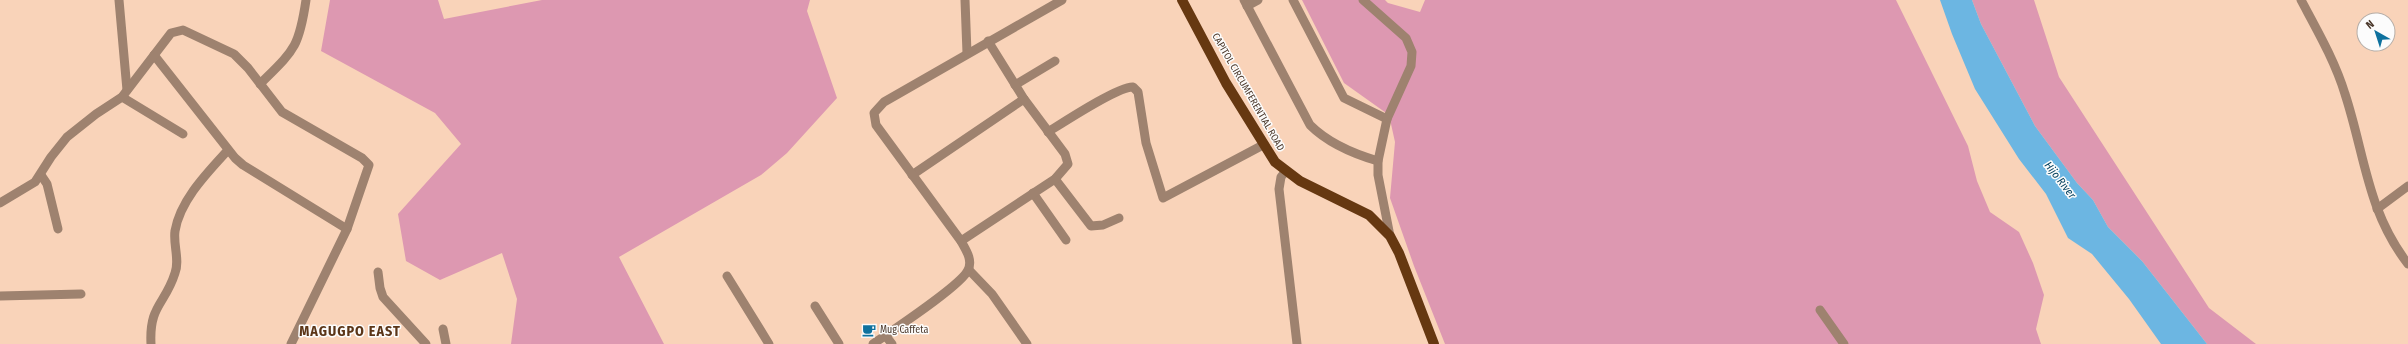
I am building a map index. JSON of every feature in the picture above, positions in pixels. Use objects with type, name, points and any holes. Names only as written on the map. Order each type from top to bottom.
[{"type":"main road","name":"CAPITOL CIRCUMFERENTIAL ROAD","points":[[1182,0],[1262,145],[1286,172],[1300,181],[1369,215],[1390,236],[1400,253],[1434,344]]},
{"type":"street","points":[[119,0],[124,94]]},
{"type":"street","points":[[260,84],[296,45],[302,32],[306,0]]},
{"type":"street","points":[[965,0],[967,53]]},
{"type":"street","points":[[1027,344],[992,294],[969,270],[968,252],[876,125],[874,114],[884,102],[967,53],[1062,0]]},
{"type":"street","points":[[1258,0],[1246,3],[1310,125],[1320,135],[1361,156],[1378,161]]},
{"type":"street","points":[[1293,0],[1344,98],[1387,119]]},
{"type":"street","points":[[1363,0],[1406,38],[1412,52],[1411,66],[1387,119],[1378,161],[1378,175],[1390,236]]},
{"type":"street","points":[[2301,0],[2320,35],[2341,82],[2377,209],[2390,238],[2408,264]]},
{"type":"street","points":[[0,203],[28,187],[41,175],[51,157],[67,137],[124,94],[171,33],[183,30],[234,54],[245,64],[282,112],[362,158],[369,165],[347,229],[291,344]]},
{"type":"street","points":[[961,241],[1055,179],[1064,170],[1068,159],[1024,99],[988,41]]},
{"type":"street","points":[[154,55],[228,150],[244,165],[347,229]]},
{"type":"street","points":[[1015,85],[1055,61]]},
{"type":"street","points":[[1048,132],[1118,91],[1133,87],[1138,92],[1146,143],[1163,198],[1262,145]]},
{"type":"street","points":[[124,94],[184,134]]},
{"type":"street","points":[[912,175],[1024,99]]},
{"type":"street","points":[[151,344],[150,325],[153,314],[176,272],[175,233],[177,221],[182,209],[207,173],[228,150]]},
{"type":"street","points":[[1286,172],[1281,178],[1279,189],[1297,344]]},
{"type":"street","points":[[41,175],[47,184],[58,230]]},
{"type":"street","points":[[1055,179],[1091,226],[1103,225],[1119,218]]},
{"type":"street","points":[[2377,209],[2408,186]]},
{"type":"street","points":[[1033,193],[1066,240]]},
{"type":"street","points":[[873,344],[954,285],[969,270]]},
{"type":"street","points":[[378,272],[383,297],[426,344]]},
{"type":"street","points":[[727,276],[769,344]]},
{"type":"street","points":[[0,296],[82,294]]},
{"type":"street","points":[[815,306],[839,344]]},
{"type":"street","points":[[1820,310],[1844,344]]},
{"type":"street","points":[[443,329],[446,344]]},
{"type":"street","points":[[885,335],[892,344]]},
{"type":"shaded area","points":[[330,0],[438,0],[444,19],[542,0],[810,0],[807,11],[837,98],[787,153],[761,175],[619,257],[664,344],[511,344],[517,299],[502,253],[440,280],[406,261],[398,214],[461,144],[435,113],[321,51]]},
{"type":"shaded area","points":[[1302,0],[1385,0],[1388,3],[1420,12],[1425,0],[1896,0],[1968,146],[1977,181],[1990,212],[2019,232],[2033,263],[2044,295],[2036,329],[2041,344],[1445,344],[1414,266],[1390,198],[1395,142],[1389,115],[1344,83]]},
{"type":"shaded area","points":[[1972,0],[2034,0],[2059,77],[2209,308],[2256,344],[2207,344],[2142,261],[2108,227],[2093,200],[2077,183],[2035,126],[1981,24]]},
{"type":"water","name":"Hijo River","points":[[1940,0],[1972,0],[1981,24],[2035,126],[2077,183],[2093,200],[2108,227],[2142,261],[2207,344],[2161,344],[2129,299],[2092,254],[2068,238],[2046,194],[2019,159],[1975,89],[1952,34]]},
{"type":"place","name":"Mug Caffeta","points":[[869,330]]},
{"type":"district","name":"MAGUGPO EAST","points":[[350,331]]}]
